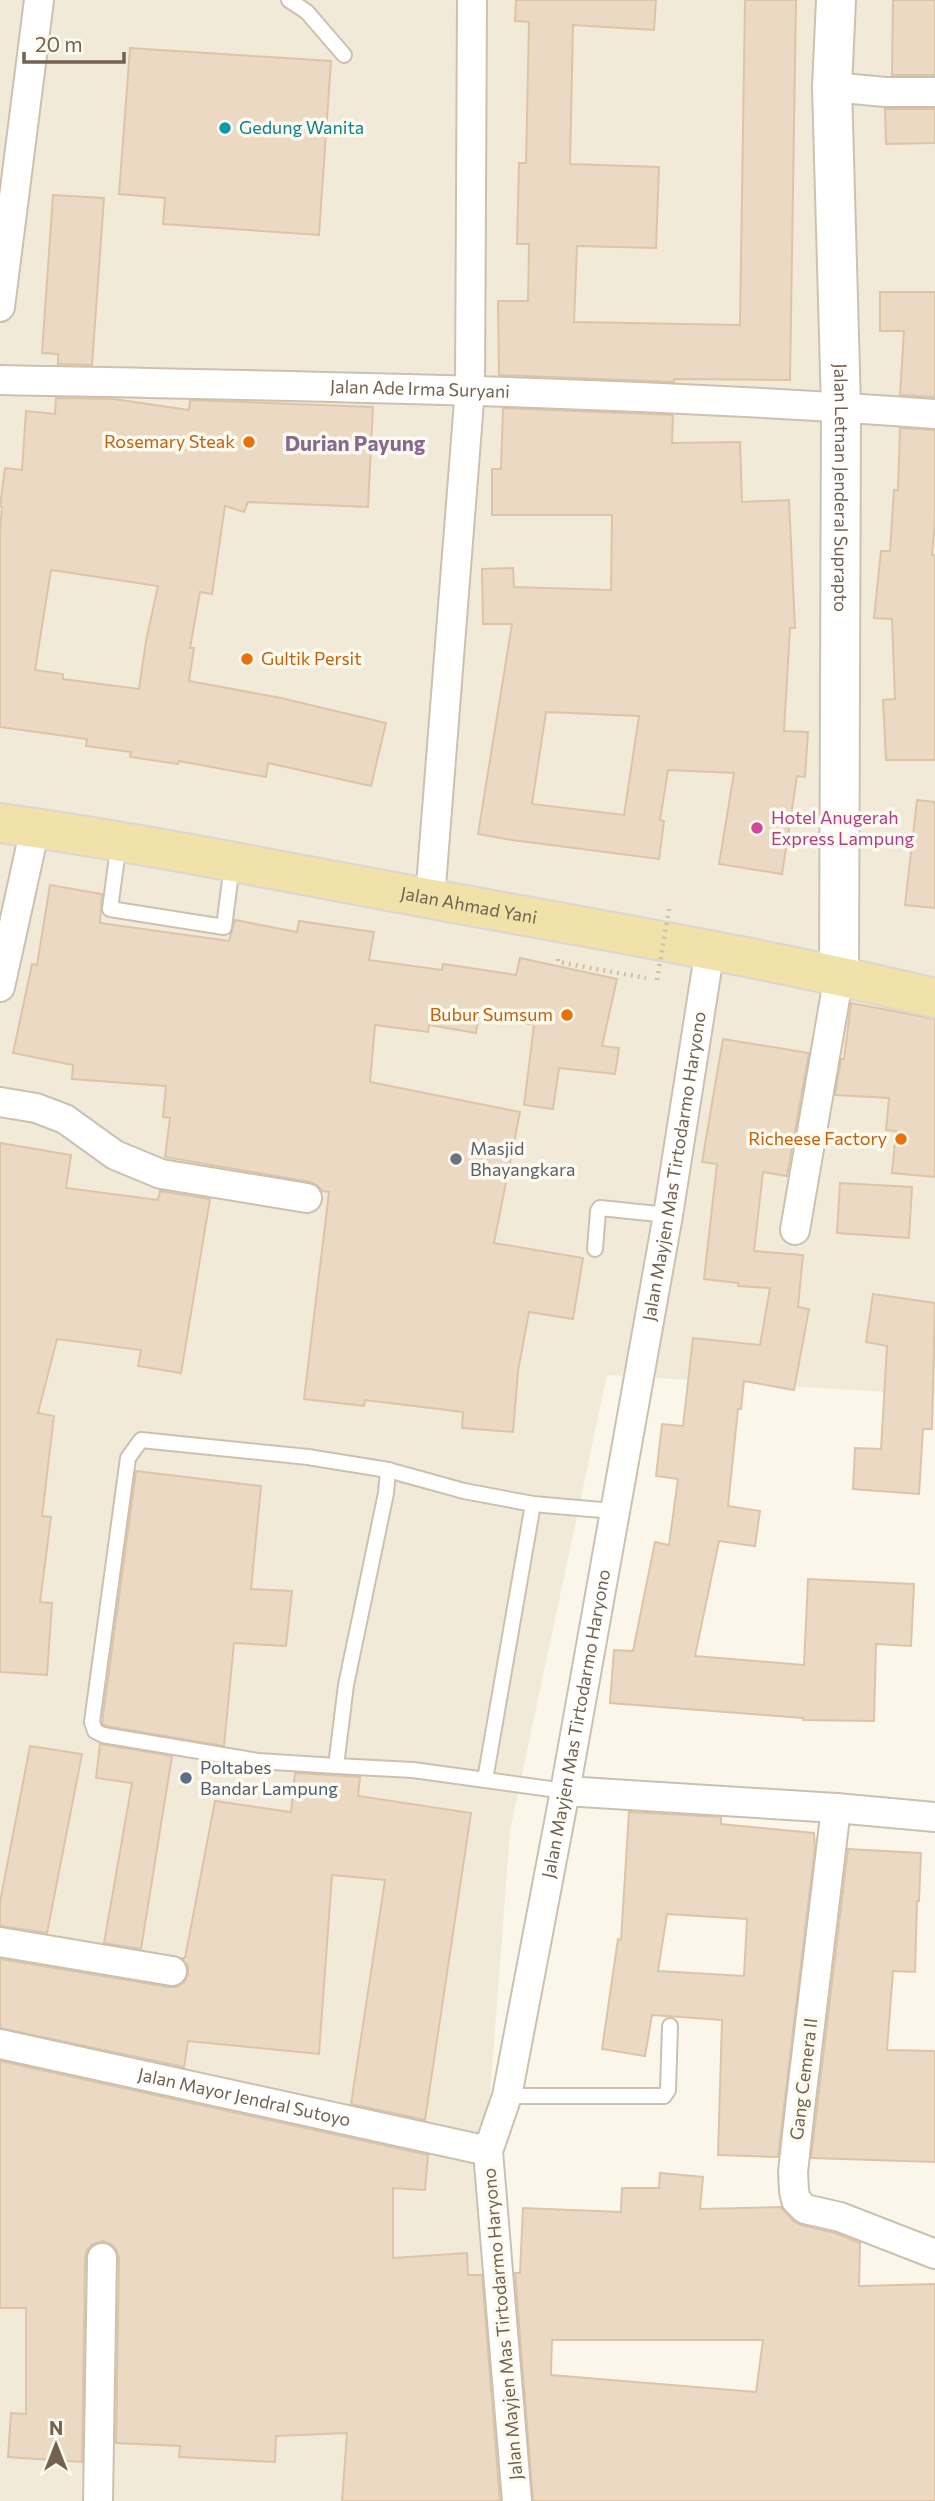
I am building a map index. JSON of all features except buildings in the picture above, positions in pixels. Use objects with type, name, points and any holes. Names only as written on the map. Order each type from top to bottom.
[{"type":"main road","name":"Jalan Ahmad Yani","points":[[17,825],[233,861],[710,949],[935,998]]},
{"type":"street","points":[[0,307],[39,0]]},
{"type":"street","points":[[430,899],[470,389],[472,0]]},
{"type":"street","name":"Jalan Letnan Jenderal Suprapto","points":[[836,0],[832,87],[841,407],[839,975]]},
{"type":"street","points":[[832,87],[885,92],[935,92]]},
{"type":"street","name":"Jalan Ade Irma Suryani","points":[[0,380],[470,389],[935,414]]},
{"type":"street","points":[[0,987],[17,825]]},
{"type":"street","name":"Jalan Mayjen Mas Tirtodarmo Haryono","points":[[517,2501],[488,2151],[507,2096],[565,1791],[668,1215],[710,949]]},
{"type":"street","points":[[795,1230],[839,975]]},
{"type":"street","points":[[0,1102],[36,1108],[65,1119],[114,1154],[161,1174],[307,1198]]},
{"type":"street","points":[[565,1791],[935,1817]]},
{"type":"street","name":"Gang Cemera II","points":[[836,1808],[800,2108],[793,2172],[794,2191],[796,2200],[805,2209],[840,2217],[935,2254]]},
{"type":"street","points":[[0,1942],[172,1971]]},
{"type":"street","name":"Jalan Mayor Jendral Sutoyo","points":[[0,2044],[488,2151]]},
{"type":"street","points":[[98,2501],[102,2258]]},
{"type":"lane","points":[[289,0],[307,12],[344,55]]},
{"type":"lane","points":[[120,841],[110,909],[224,927],[233,861]]},
{"type":"lane","points":[[595,1249],[600,1208],[668,1215]]},
{"type":"lane","points":[[565,1791],[413,1770],[258,1761],[103,1735],[94,1731],[92,1723],[128,1458],[141,1440],[308,1457],[388,1470],[464,1491],[533,1504],[613,1511]]},
{"type":"lane","points":[[336,1766],[346,1685],[386,1493],[388,1470]]},
{"type":"lane","points":[[485,1780],[533,1504]]},
{"type":"lane","points":[[935,1812],[935,1817]]},
{"type":"lane","points":[[507,2096],[664,2096],[668,2090],[670,2025]]},
{"type":"path","points":[[657,980],[669,909]]},
{"type":"shaded area","points":[[0,0],[935,0],[935,1395],[607,1375],[510,1831],[486,2149],[517,2501],[0,2501]]},
{"type":"place","name":"Gedung Wanita","points":[[225,128]]},
{"type":"place","name":"Rosemary Steak","points":[[249,442]]},
{"type":"place","name":"Gultik Persit","points":[[247,659]]},
{"type":"place","name":"Hotel Anugerah Express Lampung","points":[[757,828]]},
{"type":"place","name":"Bubur Sumsum","points":[[567,1015]]},
{"type":"place","name":"Richeese Factory","points":[[901,1139]]},
{"type":"place","name":"Masjid Bhayangkara","points":[[456,1159]]},
{"type":"place","name":"Poltabes Bandar Lampung","points":[[186,1778]]},
{"type":"district","name":"Durian Payung","points":[[355,444]]}]
